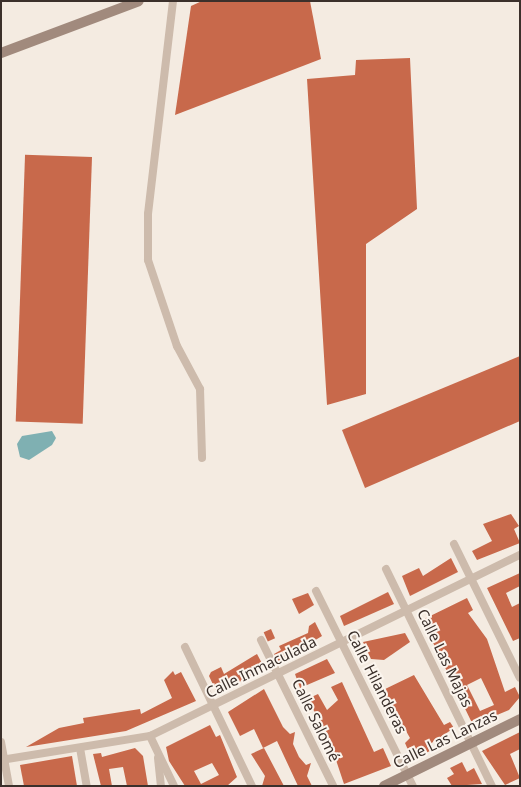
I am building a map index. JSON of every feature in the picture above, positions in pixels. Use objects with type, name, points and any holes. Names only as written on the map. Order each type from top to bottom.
[{"type":"street","points":[[1,53],[139,1]]},
{"type":"street","points":[[173,1],[148,214],[148,260],[173,338],[200,389],[202,458]]},
{"type":"street","points":[[454,544],[520,678]]},
{"type":"street","name":"Calle Inmaculada","points":[[3,760],[150,736],[520,555]]},
{"type":"street","name":"Calle Las Majas","points":[[386,569],[492,786]]},
{"type":"street","name":"Calle Hilanderas","points":[[316,591],[413,786]]},
{"type":"street","name":"Calle Salomé","points":[[261,640],[332,786]]},
{"type":"street","points":[[185,647],[252,786]]},
{"type":"street","name":"Calle Las Lanzas","points":[[384,786],[520,719]]},
{"type":"street","points":[[150,736],[174,786]]},
{"type":"street","points":[[1,742],[9,786]]},
{"type":"street","points":[[80,748],[87,786]]},
{"type":"street","points":[[157,751],[161,786]]},
{"type":"water","points":[[52,431],[56,438],[52,445],[29,460],[20,457],[17,444],[22,436]]},
{"type":"building","points":[[202,1],[310,1],[321,59],[175,115],[191,6]]},
{"type":"building","points":[[410,58],[417,209],[366,244],[366,394],[327,405],[307,79],[355,75],[356,60]]},
{"type":"building","points":[[25,155],[92,157],[83,424],[16,421]]},
{"type":"building","points":[[520,356],[520,421],[365,488],[342,430]]},
{"type":"building","points":[[511,514],[519,526],[514,529],[520,543],[477,560],[472,551],[492,541],[483,524]]},
{"type":"building","points":[[451,558],[458,572],[410,596],[402,576],[419,568],[423,576]]},
{"type":"building","points":[[520,573],[520,586],[506,593],[512,607],[520,603],[520,638],[513,641],[487,588]]},
{"type":"building","points":[[388,592],[394,604],[344,626],[340,616]]},
{"type":"building","points":[[308,593],[314,605],[299,614],[292,599]]},
{"type":"building","points":[[467,598],[473,610],[468,613],[487,639],[505,692],[515,687],[520,697],[509,710],[473,725],[422,620]],"holes":[[[481,678],[494,705],[480,711],[467,685]]]},
{"type":"building","points":[[315,622],[322,636],[279,662],[274,654],[281,650],[279,646],[308,633],[309,626]]},
{"type":"building","points":[[271,629],[275,638],[268,641],[264,632]]},
{"type":"building","points":[[405,633],[410,642],[384,660],[371,659],[363,642]]},
{"type":"building","points":[[257,654],[265,669],[217,693],[209,676],[211,672],[221,667],[224,674]]},
{"type":"building","points":[[327,659],[335,673],[300,688],[295,674]]},
{"type":"building","points":[[173,671],[175,675],[181,672],[196,701],[126,731],[26,747],[59,728],[84,723],[83,718],[140,709],[141,714],[172,698],[164,680]]},
{"type":"building","points":[[414,675],[444,725],[450,722],[454,728],[427,746],[430,751],[412,759],[405,743],[410,738],[383,690]]},
{"type":"building","points":[[342,682],[374,752],[383,748],[391,766],[344,784],[327,733],[307,699],[318,694],[327,710],[338,700],[331,687]]},
{"type":"building","points":[[264,689],[283,727],[290,734],[295,732],[293,744],[299,757],[306,765],[311,763],[307,776],[312,786],[298,786],[277,741],[263,748],[254,729],[240,736],[228,712]]},
{"type":"building","points":[[210,725],[216,737],[220,735],[237,777],[227,786],[185,786],[169,761],[166,747]],"holes":[[[212,763],[219,775],[201,784],[194,771]]]},
{"type":"building","points":[[520,732],[520,749],[510,754],[520,778],[505,785],[482,751]]},
{"type":"building","points":[[135,748],[143,756],[148,786],[127,786],[123,767],[109,769],[112,786],[101,786],[93,754],[101,753],[102,757]]},
{"type":"building","points":[[264,748],[284,786],[262,786],[265,776],[251,754]]},
{"type":"building","points":[[72,756],[77,786],[24,786],[20,765]]},
{"type":"building","points":[[462,762],[467,772],[474,768],[482,784],[452,786],[447,778],[454,774],[450,768]]}]
